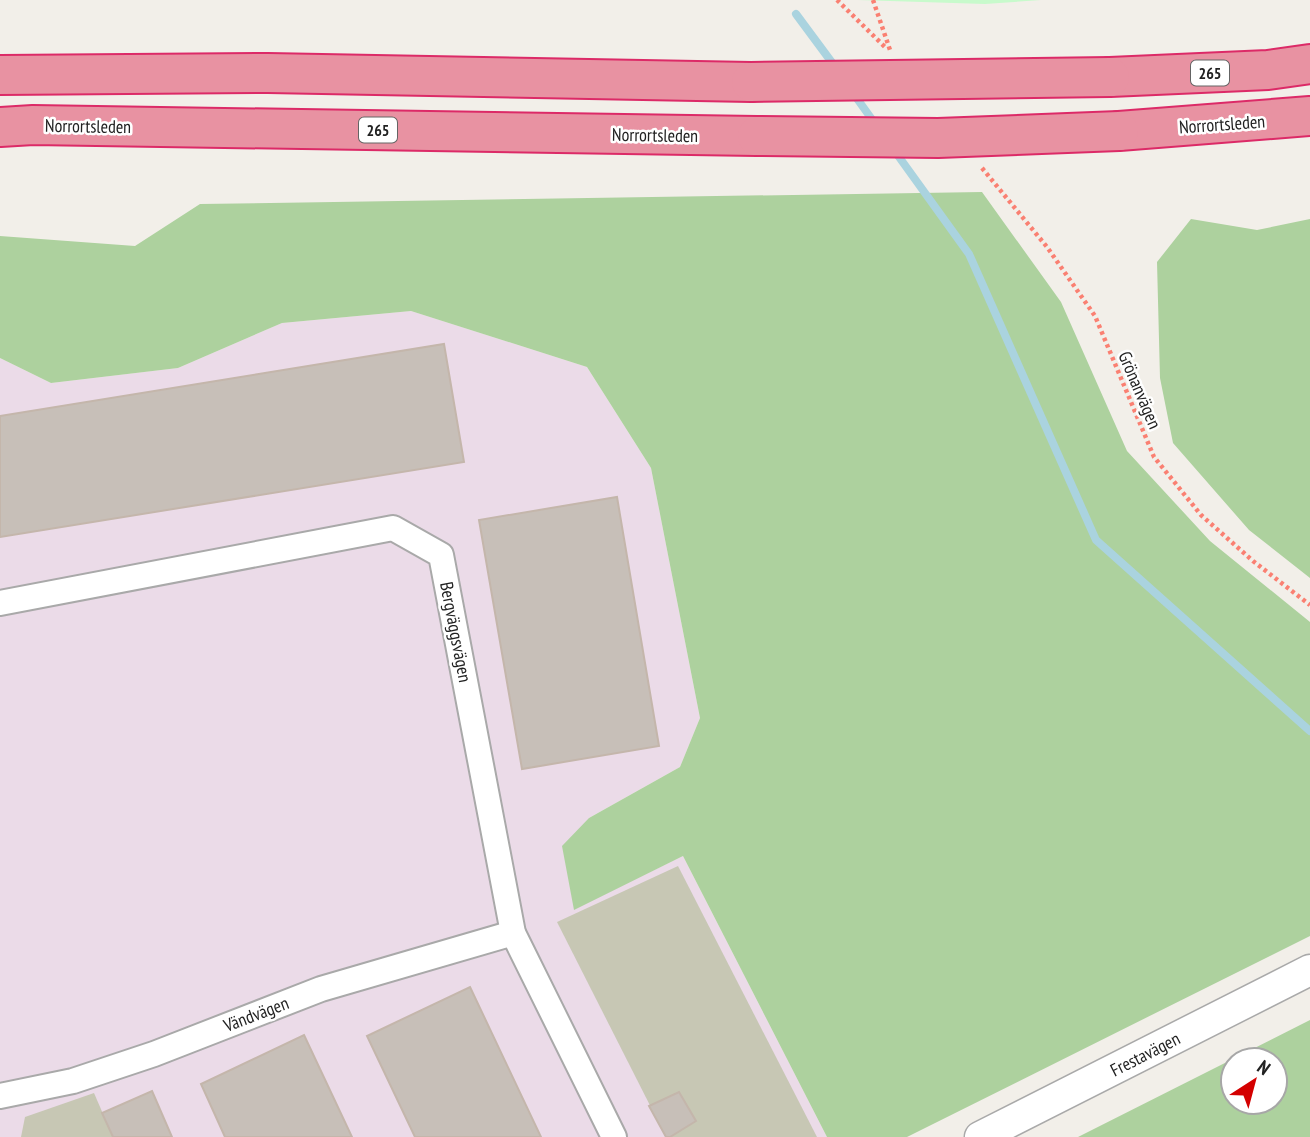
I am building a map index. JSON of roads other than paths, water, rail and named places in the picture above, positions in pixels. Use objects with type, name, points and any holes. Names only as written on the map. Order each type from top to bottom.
[{"type":"highway","name":"265","points":[[0,75],[268,73],[751,82],[1110,77],[1268,70],[1310,64]]},
{"type":"highway","name":"Norrortsleden","points":[[0,127],[33,125],[938,138],[1119,131],[1310,116]]},
{"type":"street","name":"Bergväggsvägen","points":[[0,603],[394,528],[441,555],[513,933],[614,1137]]},
{"type":"street","name":"Vändvägen","points":[[0,1096],[74,1081],[154,1054],[321,989],[513,933]]},
{"type":"street","name":"Frestavägen","points":[[980,1137],[1310,970]]},
{"type":"waterway","points":[[796,14],[836,68]]},
{"type":"waterway","points":[[853,93],[876,125]]},
{"type":"waterway","points":[[894,150],[969,254],[1096,540],[1310,731]]}]
